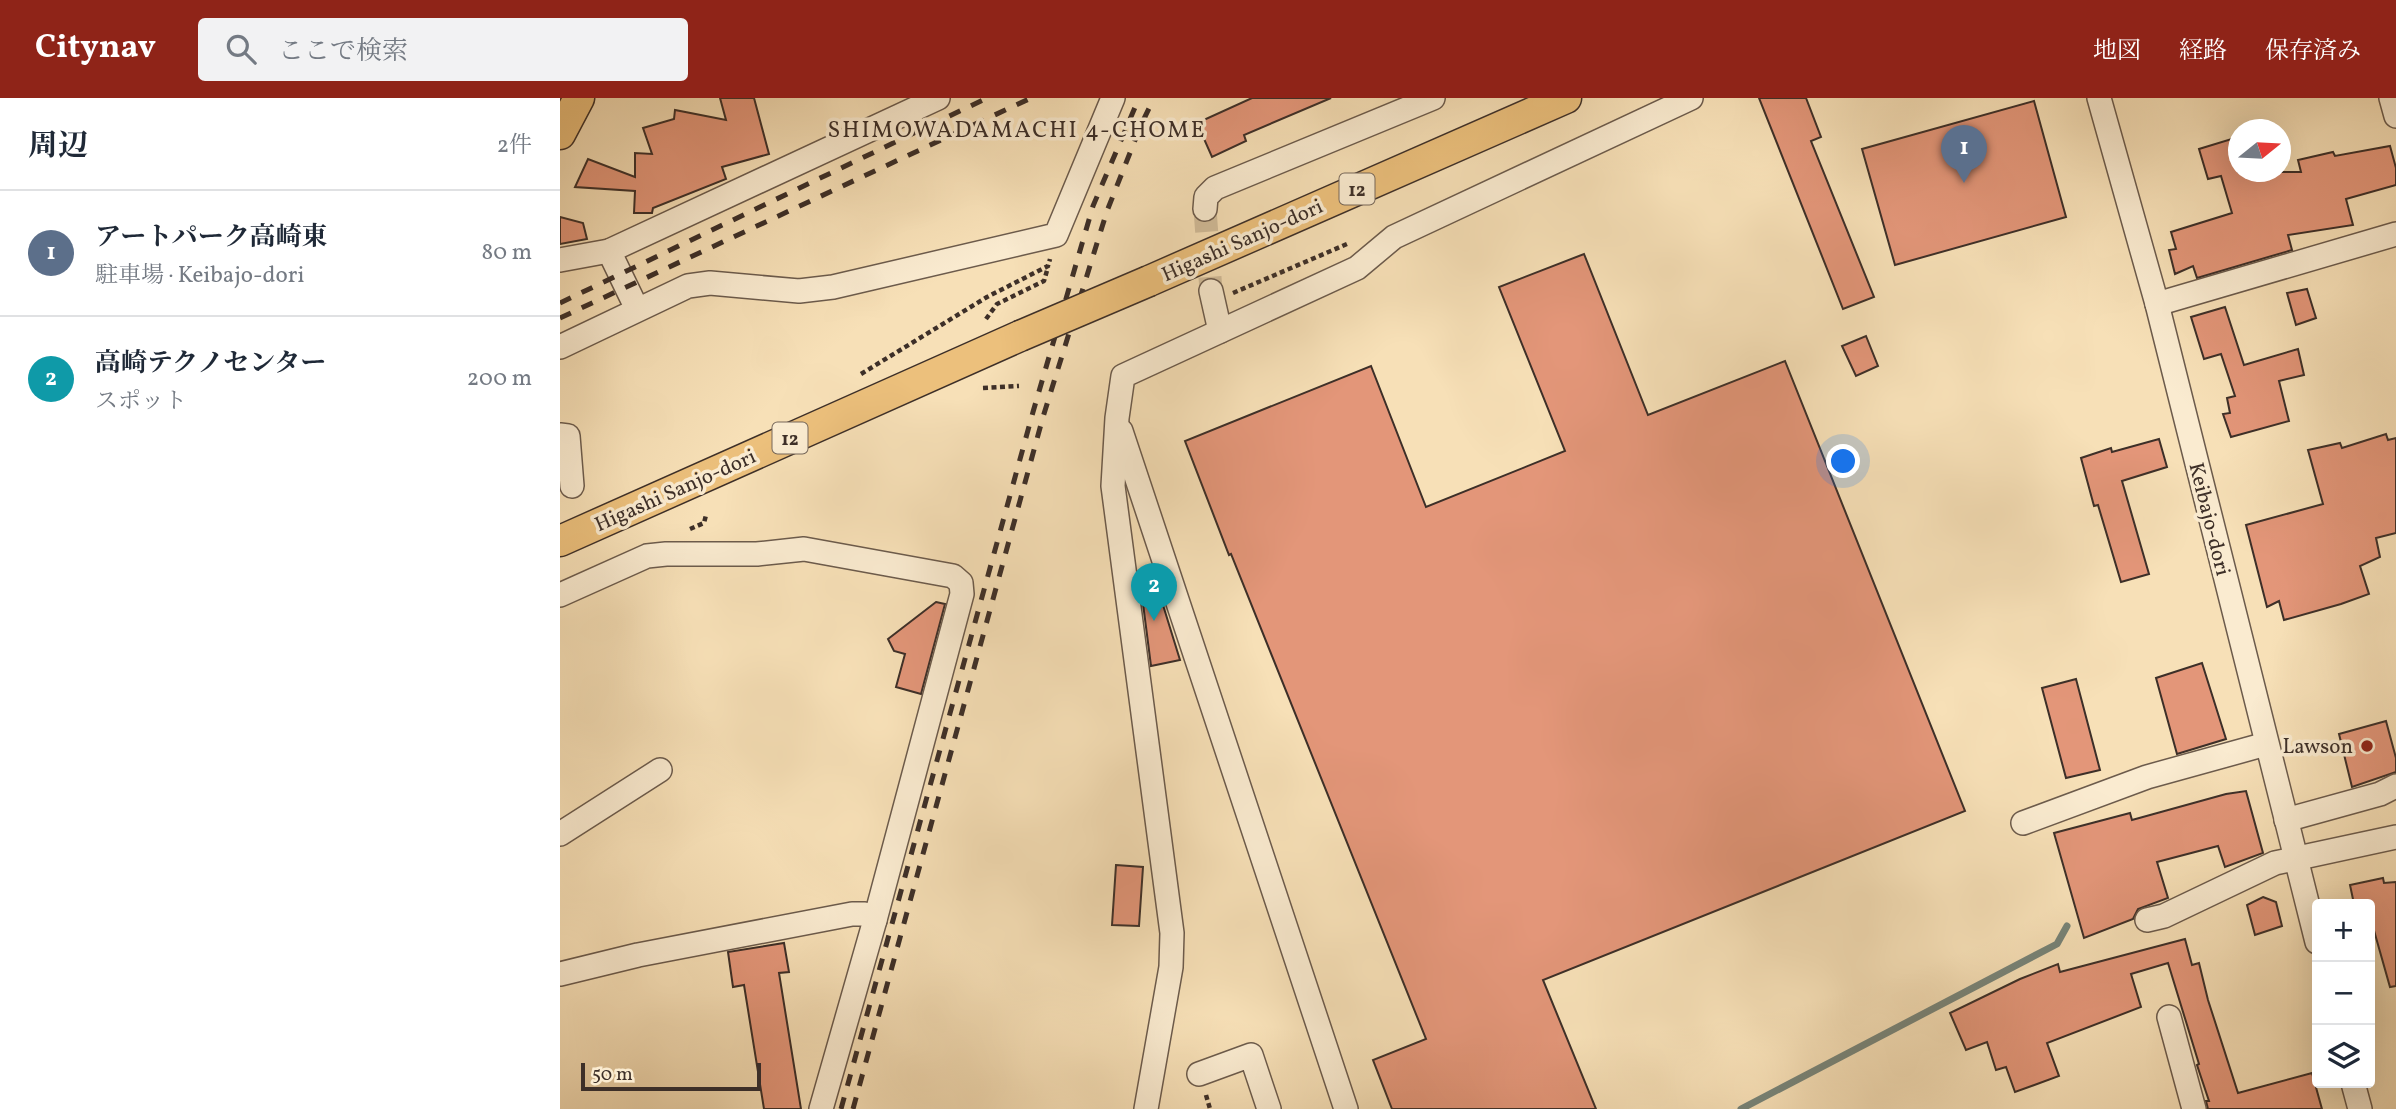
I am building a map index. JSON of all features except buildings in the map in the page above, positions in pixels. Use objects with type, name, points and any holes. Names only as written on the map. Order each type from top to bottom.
[{"type":"main road","points":[[560,134],[579,98]]},
{"type":"main road","name":"Higashi Sanjo-dori","points":[[560,541],[1020,336],[1566,98]]},
{"type":"street","points":[[560,347],[688,286],[710,283],[799,291],[833,287],[1056,234],[1113,98]]},
{"type":"street","points":[[1205,209],[1206,197],[1215,188],[1433,98]]},
{"type":"street","points":[[1146,1109],[1171,967],[1172,933],[1113,485],[1117,418],[1123,376],[1357,268],[1394,237],[1691,98]]},
{"type":"street","name":"Keibajo-dori","points":[[2099,98],[2157,304],[2312,922]]},
{"type":"street","points":[[2391,98],[2396,116]]},
{"type":"street","points":[[560,260],[609,251],[929,100]]},
{"type":"street","points":[[2157,304],[2396,234]]},
{"type":"street","points":[[609,251],[637,309]]},
{"type":"street","points":[[1212,296],[1220,331]]},
{"type":"street","points":[[1117,418],[1346,1109]]},
{"type":"street","points":[[560,435],[568,436],[572,486]]},
{"type":"street","points":[[560,595],[647,556],[757,554],[804,549],[953,576],[961,583],[962,594],[875,920],[821,1109]]},
{"type":"street","points":[[2023,823],[2147,777],[2266,744]]},
{"type":"street","points":[[560,834],[660,770]]},
{"type":"street","points":[[2286,820],[2379,794],[2396,786]]},
{"type":"street","points":[[2147,920],[2164,916],[2275,863],[2396,837]]},
{"type":"street","points":[[560,974],[852,914],[865,914],[875,920]]},
{"type":"street","points":[[2169,1017],[2194,1109]]},
{"type":"street","points":[[1199,1074],[1251,1055],[1269,1109]]},
{"type":"street","points":[[2354,1088],[2360,1109]]},
{"type":"path","points":[[986,319],[997,304],[1044,281],[1056,234]]},
{"type":"path","points":[[1212,296],[1358,240]]},
{"type":"path","points":[[861,374],[987,297],[1048,266]]},
{"type":"path","points":[[982,388],[1019,386]]},
{"type":"waterway","points":[[1741,1109],[2057,944],[2067,926]]},
{"type":"tunnel","points":[[1205,209],[1211,291]]},
{"type":"railway","points":[[560,303],[987,98]]},
{"type":"railway","points":[[560,318],[1031,98]]},
{"type":"railway","points":[[841,1109],[1033,412],[1093,206],[1139,98]]},
{"type":"railway","points":[[853,1109],[1043,417],[1107,211],[1154,98]]},
{"type":"place","name":"アートパーク高崎東","points":[[1964,183]]},
{"type":"place","name":"高崎テクノセンター","points":[[1154,621]]},
{"type":"place","name":"Lawson","points":[[2367,746]]},
{"type":"district","name":"SHIMOWADAMACHI 4-CHOME","points":[[1017,129]]}]
